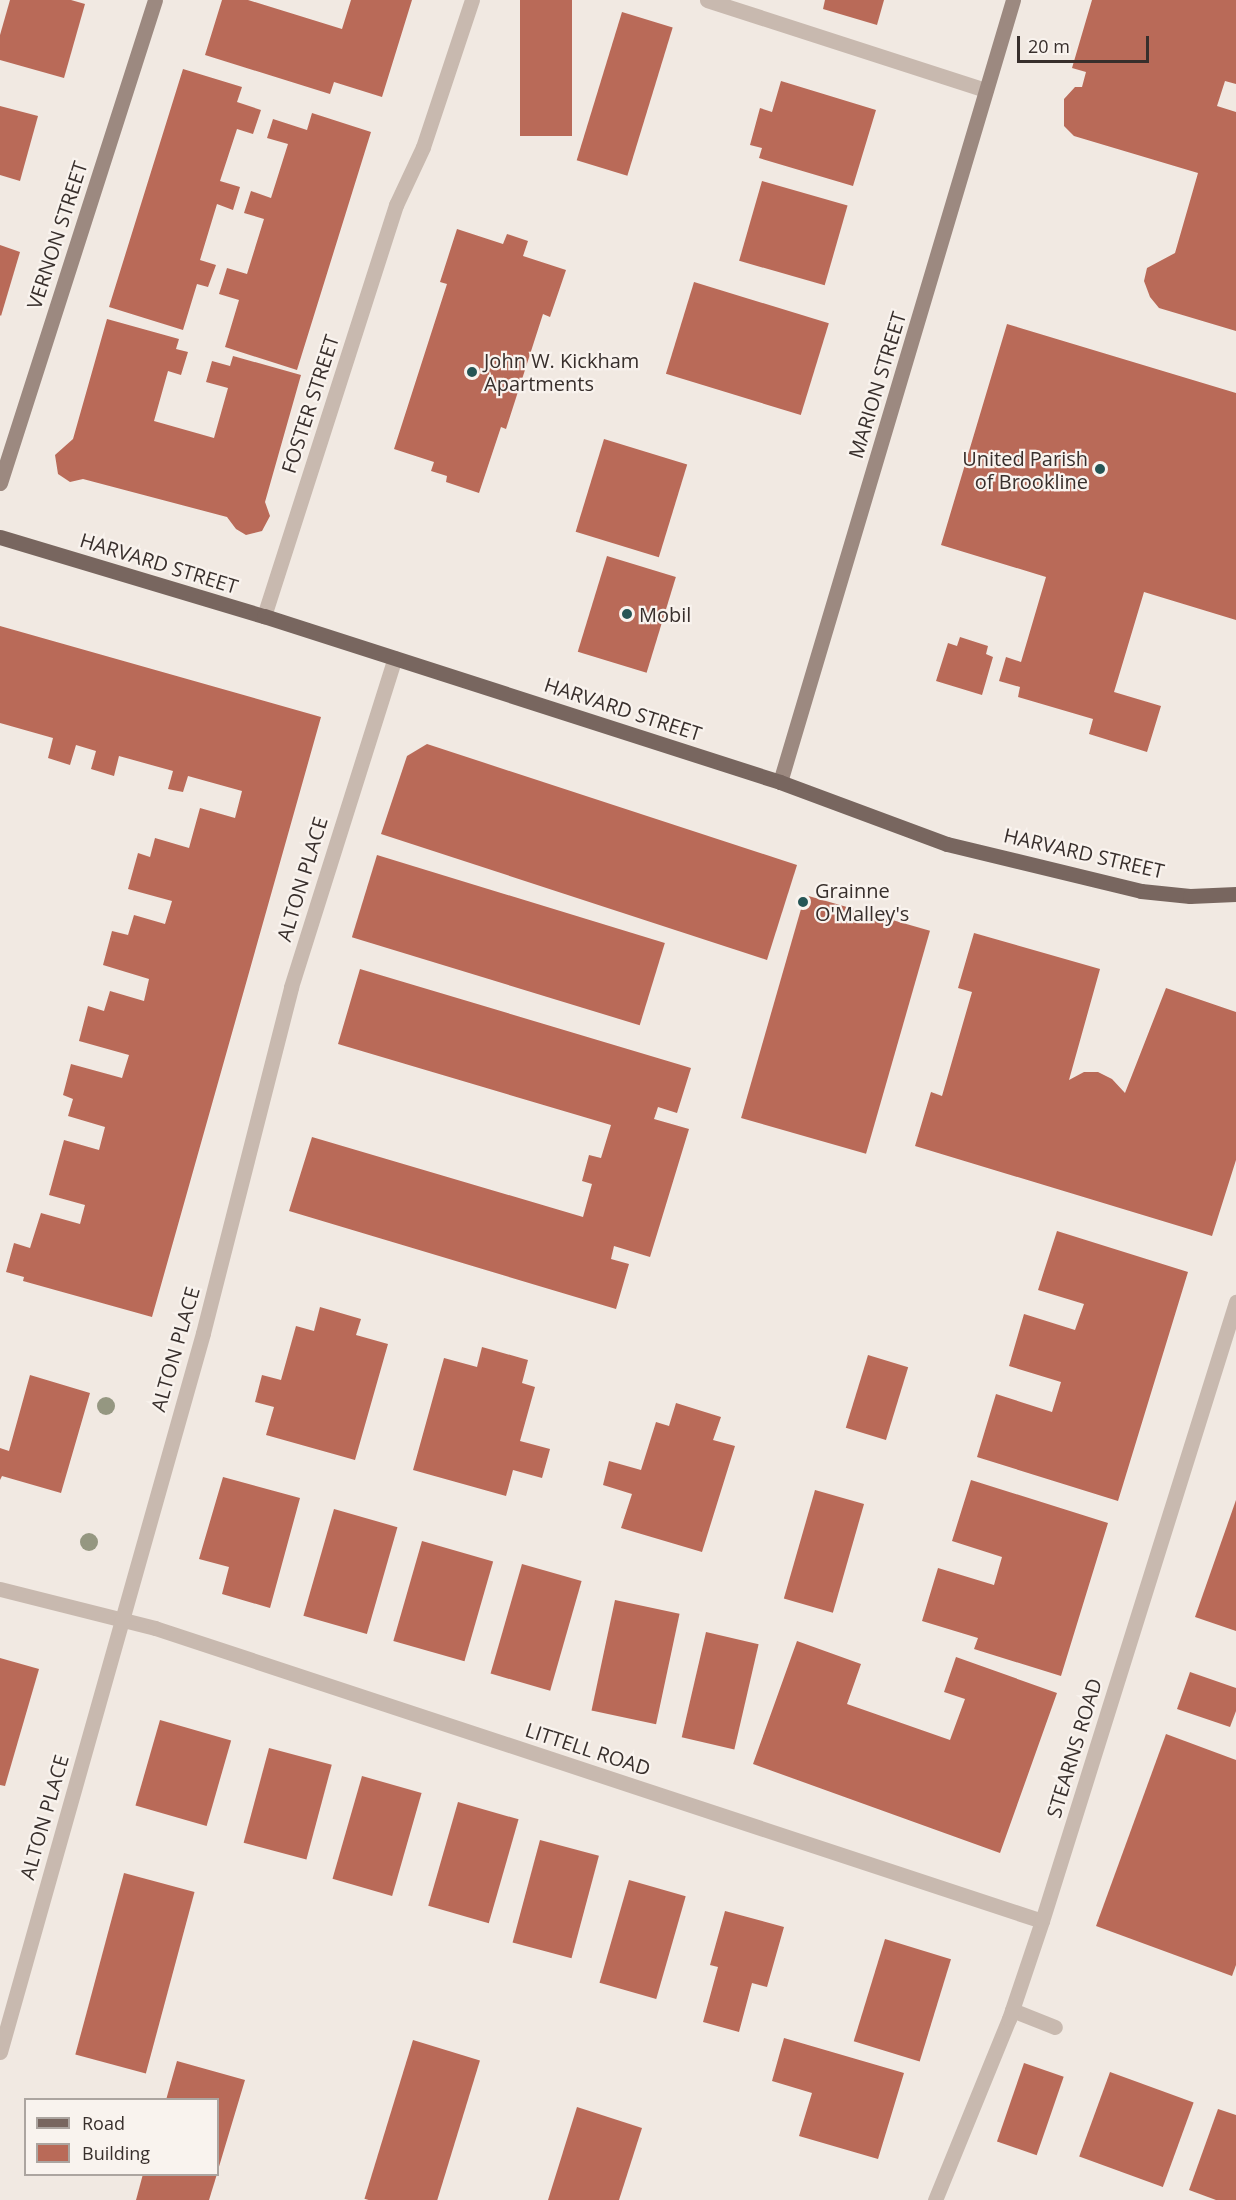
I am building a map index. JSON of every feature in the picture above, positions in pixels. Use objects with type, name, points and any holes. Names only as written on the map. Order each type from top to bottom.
[{"type":"main road","name":"HARVARD STREET","points":[[0,537],[264,616],[780,782],[947,844],[1141,891],[1190,896],[1236,894]]},
{"type":"street","name":"VERNON STREET","points":[[0,483],[155,0]]},
{"type":"street","name":"FOSTER STREET","points":[[264,616],[396,205],[423,147],[471,0]]},
{"type":"street","points":[[707,0],[986,90]]},
{"type":"street","name":"MARION STREET","points":[[780,782],[1013,0]]},
{"type":"street","name":"ALTON PLACE","points":[[0,2052],[203,1333],[291,987],[395,658]]},
{"type":"street","name":"STEARNS ROAD","points":[[935,2200],[1012,2010],[1236,1302]]},
{"type":"street","name":"LITTELL ROAD","points":[[0,1589],[120,1622],[155,1628],[1042,1920]]},
{"type":"street","points":[[1012,2010],[1055,2027]]},
{"type":"building","points":[[10,0],[71,0],[85,4],[64,78],[0,60],[0,35]]},
{"type":"building","points":[[222,0],[248,0],[342,29],[351,0],[412,0],[382,97],[334,82],[330,94],[205,55]]},
{"type":"building","points":[[520,0],[572,0],[572,136],[520,136]]},
{"type":"building","points":[[825,0],[884,0],[877,25],[823,9]]},
{"type":"building","points":[[1092,0],[1236,0],[1236,84],[1225,81],[1217,106],[1236,112],[1236,331],[1159,308],[1150,297],[1144,281],[1147,268],[1175,253],[1198,173],[1074,136],[1064,126],[1064,99],[1075,87],[1082,87],[1086,72],[1072,68]]},
{"type":"building","points":[[622,12],[673,27],[627,176],[577,160]]},
{"type":"building","points":[[183,69],[242,87],[237,102],[261,110],[253,134],[237,129],[220,181],[240,187],[233,210],[217,204],[200,260],[216,265],[208,287],[197,284],[183,330],[109,307]]},
{"type":"building","points":[[781,81],[876,110],[853,186],[759,158],[762,148],[750,145],[760,108],[772,112]]},
{"type":"building","points":[[0,106],[38,116],[20,181],[0,175]]},
{"type":"building","points":[[312,113],[371,132],[297,370],[225,347],[239,300],[219,294],[227,268],[247,274],[264,219],[244,213],[251,191],[271,198],[288,144],[267,138],[273,119],[307,130]]},
{"type":"building","points":[[762,181],[848,206],[825,285],[739,261]]},
{"type":"building","name":"John W. Kickham Apartments","points":[[457,229],[503,244],[507,234],[528,241],[523,256],[566,270],[550,317],[543,314],[506,429],[501,427],[479,493],[446,482],[447,476],[431,471],[434,462],[394,449],[447,284],[440,282]]},
{"type":"building","points":[[0,245],[20,252],[1,316],[0,315]]},
{"type":"building","points":[[694,282],[829,323],[801,415],[666,374]]},
{"type":"building","points":[[107,319],[179,339],[176,349],[188,352],[181,375],[168,371],[154,421],[214,438],[228,388],[206,382],[212,361],[230,366],[233,356],[301,375],[265,502],[270,516],[262,531],[246,535],[236,529],[227,517],[83,479],[70,482],[58,474],[55,455],[73,439]]},
{"type":"building","name":"United Parish of Brookline","points":[[1007,324],[1236,393],[1236,620],[1144,592],[1114,692],[1161,706],[1147,752],[1089,734],[1093,719],[1018,697],[1020,687],[999,681],[1006,657],[1021,662],[1046,577],[941,545]]},
{"type":"building","points":[[604,439],[687,464],[659,557],[576,532]]},
{"type":"building","points":[[607,556],[676,577],[647,673],[578,652]]},
{"type":"building","points":[[0,626],[321,717],[152,1317],[23,1281],[24,1277],[6,1272],[14,1243],[30,1248],[41,1213],[80,1224],[85,1205],[49,1195],[64,1140],[99,1150],[105,1127],[68,1116],[73,1099],[63,1095],[71,1064],[122,1078],[129,1055],[79,1041],[88,1006],[104,1011],[110,991],[144,1001],[149,979],[103,965],[112,931],[128,935],[134,915],[165,924],[172,901],[128,889],[138,853],[150,857],[155,838],[189,848],[200,808],[235,818],[242,791],[188,776],[183,792],[168,789],[173,771],[119,756],[114,776],[91,769],[96,751],[76,745],[70,765],[48,758],[53,738],[0,723]]},
{"type":"building","points":[[960,637],[988,646],[986,654],[993,657],[982,695],[936,681],[948,643],[957,646]]},
{"type":"building","points":[[427,744],[797,865],[767,960],[381,834],[407,756]]},
{"type":"building","points":[[377,855],[665,943],[640,1025],[352,937]]},
{"type":"building","points":[[805,895],[930,931],[866,1154],[741,1118]]},
{"type":"building","points":[[974,933],[1100,969],[1069,1080],[1084,1072],[1098,1072],[1112,1079],[1125,1093],[1166,988],[1236,1012],[1236,1160],[1212,1236],[915,1146],[931,1092],[942,1096],[972,992],[958,988]]},
{"type":"building","points":[[360,969],[691,1068],[677,1113],[658,1107],[654,1119],[689,1129],[650,1257],[614,1246],[611,1259],[629,1264],[616,1309],[289,1211],[312,1137],[583,1217],[592,1184],[582,1181],[589,1155],[601,1158],[611,1125],[338,1044]]},
{"type":"building","points":[[1057,1231],[1188,1272],[1118,1501],[977,1457],[996,1394],[1052,1412],[1061,1382],[1009,1366],[1024,1314],[1075,1330],[1084,1304],[1038,1290]]},
{"type":"building","points":[[320,1307],[361,1319],[356,1335],[388,1344],[355,1460],[266,1435],[274,1407],[255,1402],[262,1375],[281,1380],[296,1326],[314,1331]]},
{"type":"building","points":[[482,1347],[528,1360],[522,1383],[535,1387],[520,1441],[550,1449],[542,1478],[513,1470],[506,1496],[413,1470],[444,1358],[477,1367]]},
{"type":"building","points":[[868,1355],[908,1367],[886,1440],[846,1428]]},
{"type":"building","points":[[30,1375],[90,1393],[61,1493],[2,1476],[0,1480],[0,1448],[9,1451]]},
{"type":"building","points":[[676,1403],[721,1417],[713,1440],[735,1446],[702,1552],[621,1528],[632,1494],[603,1485],[609,1461],[641,1470],[656,1422],[669,1426]]},
{"type":"building","points":[[223,1477],[300,1498],[270,1608],[222,1594],[229,1567],[199,1559]]},
{"type":"building","points":[[971,1480],[1108,1523],[1061,1676],[974,1649],[978,1638],[922,1621],[938,1568],[994,1585],[1002,1557],[952,1541]]},
{"type":"building","points":[[815,1490],[864,1504],[833,1613],[784,1599]]},
{"type":"building","points":[[1236,1500],[1236,1631],[1195,1617]]},
{"type":"building","points":[[334,1509],[397,1527],[367,1634],[303,1616]]},
{"type":"building","points":[[422,1541],[493,1561],[464,1661],[393,1641]]},
{"type":"building","points":[[522,1564],[582,1581],[550,1691],[491,1674]]},
{"type":"building","points":[[615,1600],[680,1614],[656,1724],[592,1711]]},
{"type":"building","points":[[706,1632],[759,1644],[734,1749],[682,1737]]},
{"type":"building","points":[[797,1641],[861,1664],[847,1704],[950,1740],[965,1699],[944,1692],[956,1657],[1057,1693],[1000,1853],[753,1764]]},
{"type":"building","points":[[0,1658],[39,1669],[5,1786],[0,1785]]},
{"type":"building","points":[[1190,1672],[1236,1688],[1236,1711],[1230,1727],[1177,1709]]},
{"type":"building","points":[[160,1720],[231,1740],[207,1826],[135,1806]]},
{"type":"building","points":[[1166,1734],[1236,1760],[1236,1965],[1232,1976],[1096,1926]]},
{"type":"building","points":[[269,1748],[332,1765],[306,1859],[244,1843]]},
{"type":"building","points":[[362,1776],[422,1793],[392,1896],[333,1879]]},
{"type":"building","points":[[458,1802],[519,1819],[489,1923],[428,1906]]},
{"type":"building","points":[[540,1840],[599,1856],[571,1958],[513,1942]]},
{"type":"building","points":[[124,1873],[195,1892],[146,2073],[75,2055]]},
{"type":"building","points":[[629,1880],[686,1896],[656,1999],[600,1983]]},
{"type":"building","points":[[725,1911],[784,1927],[767,1987],[752,1983],[739,2032],[703,2022],[718,1967],[710,1965]]},
{"type":"building","points":[[885,1939],[951,1959],[920,2061],[854,2041]]},
{"type":"building","points":[[784,2038],[904,2073],[878,2159],[799,2136],[812,2093],[772,2081]]},
{"type":"building","points":[[413,2040],[480,2060],[437,2200],[364,2199]]},
{"type":"building","points":[[177,2061],[245,2080],[219,2167],[219,2098],[167,2098]]},
{"type":"building","points":[[1024,2063],[1064,2077],[1037,2155],[997,2141]]},
{"type":"building","points":[[1110,2072],[1194,2102],[1163,2187],[1079,2157]]},
{"type":"building","points":[[577,2107],[642,2128],[619,2200],[548,2200]]},
{"type":"building","points":[[1218,2109],[1236,2115],[1236,2200],[1216,2200],[1189,2190]]},
{"type":"building","points":[[142,2176],[216,2176],[209,2200],[136,2200]]},
{"type":"place","name":"John W. Kickham Apartments","points":[[472,372]]},
{"type":"place","name":"United Parish of Brookline","points":[[1100,469]]},
{"type":"place","name":"Mobil","points":[[627,614]]},
{"type":"place","name":"Grainne O'Malley's","points":[[803,902]]}]
